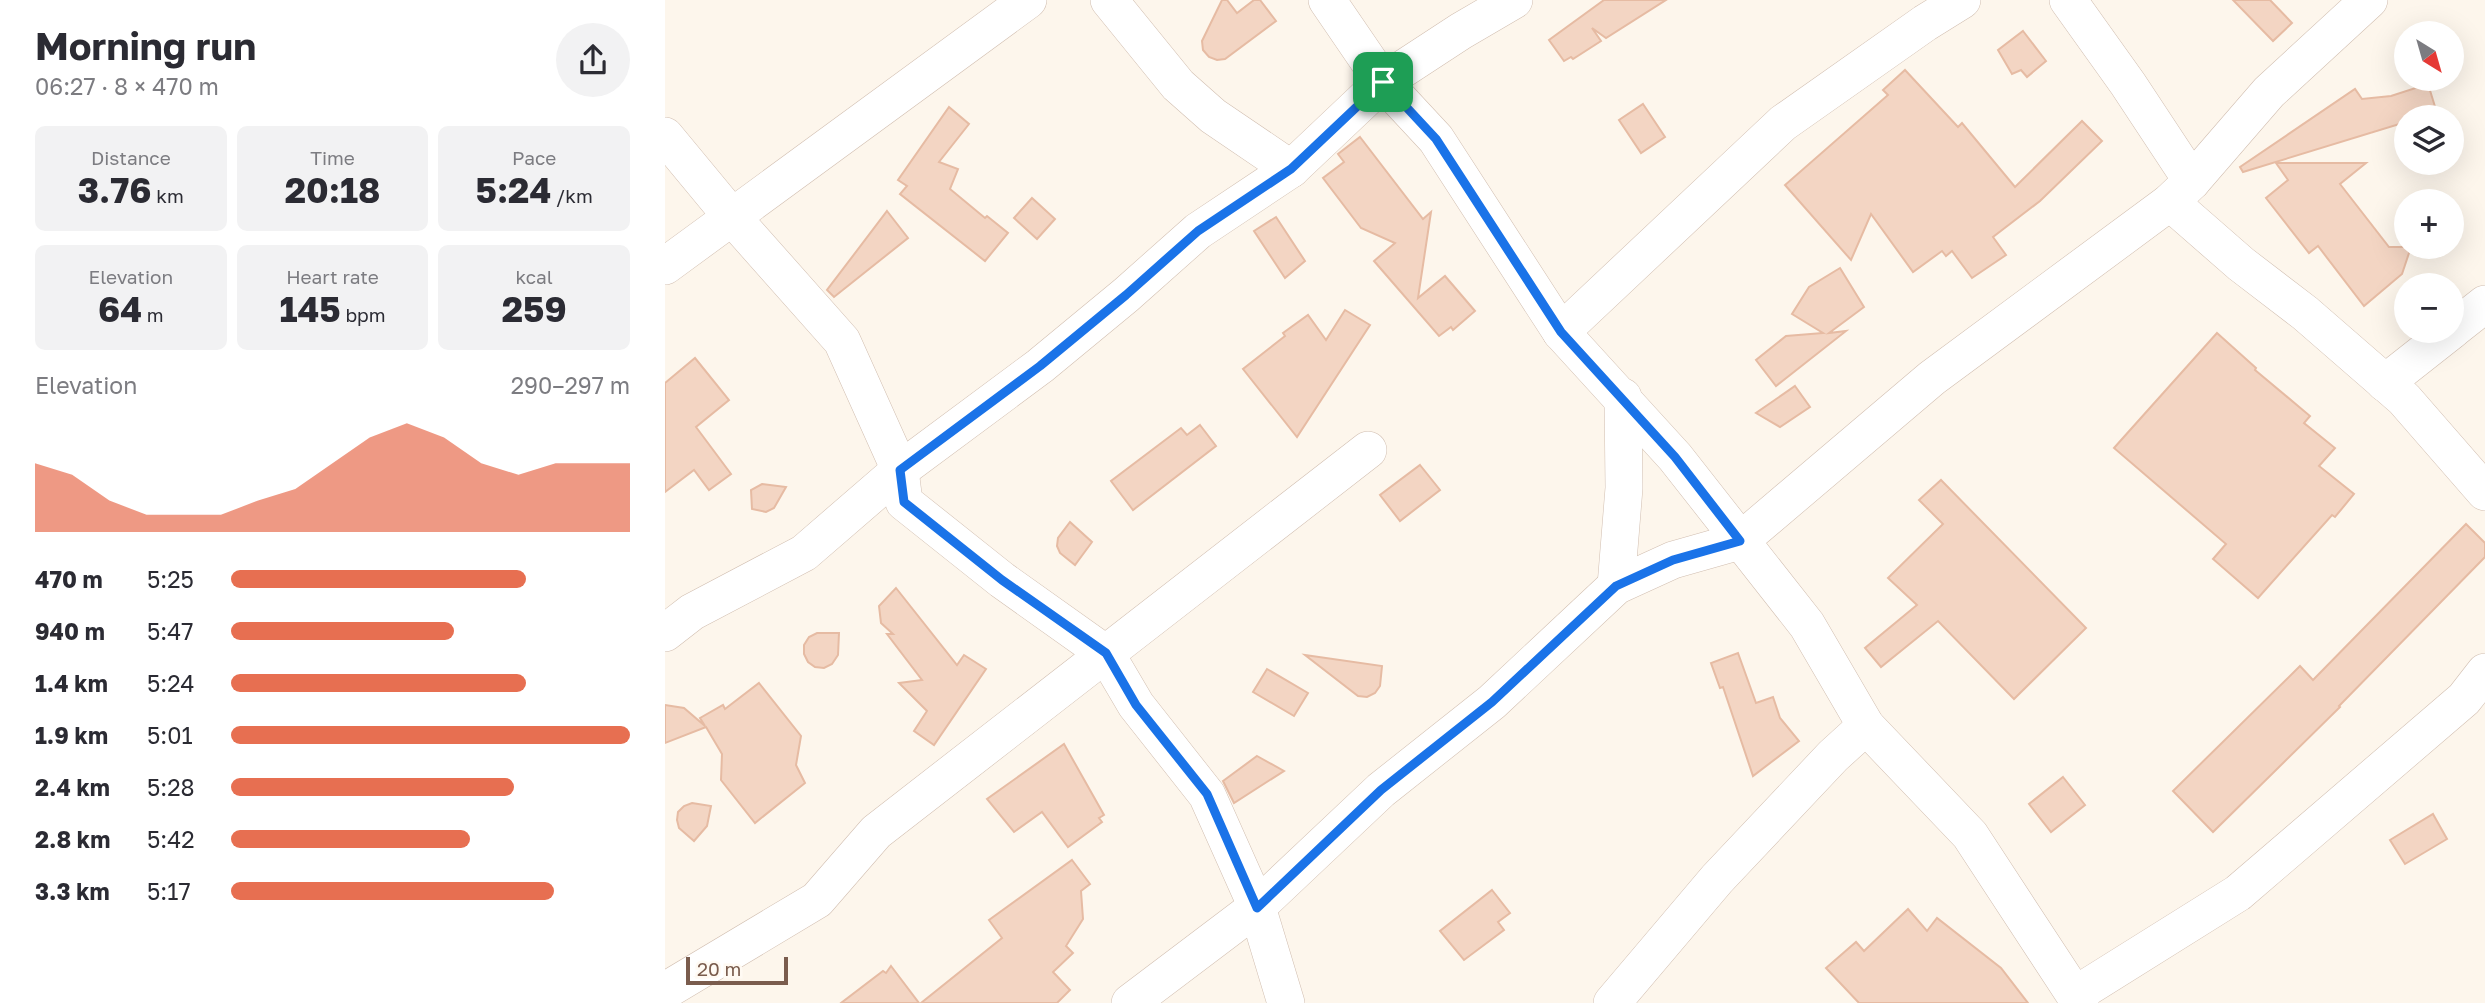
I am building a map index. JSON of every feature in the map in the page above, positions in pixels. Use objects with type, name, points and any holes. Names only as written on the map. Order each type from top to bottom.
[{"type":"street","points":[[665,266],[1028,0]]},
{"type":"street","points":[[1109,0],[1178,85],[1213,116],[1291,169]]},
{"type":"street","points":[[1327,0],[1383,82],[1436,139],[1561,332],[1675,457],[1807,625],[1866,726],[1970,835],[2077,999],[2238,893],[2464,699],[2485,672]]},
{"type":"street","points":[[665,633],[692,612],[804,553],[900,470],[1040,366],[1198,231],[1291,169],[1383,82],[1514,0]]},
{"type":"street","points":[[1561,332],[1783,123],[1962,0]]},
{"type":"street","points":[[2068,0],[2129,84],[2181,191],[2241,264],[2305,313],[2404,399],[2485,492]]},
{"type":"street","points":[[1131,1003],[1257,908],[1381,790],[1492,702],[1616,586],[1673,560],[1740,541],[1932,377],[2181,191],[2269,92],[2369,0]]},
{"type":"street","points":[[665,136],[731,217],[842,341],[900,470],[904,502],[1002,580],[1106,653],[1136,705],[1207,794],[1257,908],[1286,1003]]},
{"type":"street","points":[[2464,320],[2485,304]]},
{"type":"street","points":[[2385,383],[2435,343]]},
{"type":"street","points":[[1616,586],[1624,488],[1623,397]]},
{"type":"street","points":[[665,991],[817,900],[876,832],[1368,450]]},
{"type":"street","points":[[1612,1003],[1717,879],[1833,756],[1866,726]]},
{"type":"building","points":[[1222,0],[1227,0],[1237,13],[1254,0],[1260,0],[1276,21],[1225,59],[1217,60],[1209,57],[1203,50],[1202,41]]},
{"type":"building","points":[[1604,0],[1666,0],[1606,38],[1592,28],[1601,41],[1573,59],[1571,57],[1564,61],[1549,40]]},
{"type":"building","points":[[2233,0],[2270,0],[2292,23],[2273,41]]},
{"type":"building","points":[[2023,31],[2046,61],[2027,77],[2021,70],[2012,74],[1998,50]]},
{"type":"building","points":[[1905,70],[1958,127],[1962,123],[2015,187],[2082,121],[2102,141],[2040,201],[1993,237],[2006,255],[1972,278],[1952,251],[1946,256],[1942,251],[1913,272],[1871,214],[1851,260],[1785,185],[1888,95],[1883,90]]},
{"type":"building","points":[[2355,89],[2362,99],[2391,96],[2406,91],[2430,91],[2435,105],[2394,105],[2394,126],[2243,172],[2240,167]]},
{"type":"building","points":[[1643,104],[1665,137],[1641,153],[1619,120]]},
{"type":"building","points":[[949,107],[969,124],[939,162],[958,169],[950,189],[1008,233],[985,261],[900,194],[907,186],[898,180]]},
{"type":"building","points":[[1360,137],[1423,219],[1431,212],[1418,298],[1445,276],[1475,311],[1453,330],[1451,327],[1439,336],[1374,261],[1395,243],[1361,228],[1323,178],[1344,162],[1338,154]]},
{"type":"building","points":[[2276,163],[2366,163],[2340,184],[2389,247],[2394,247],[2394,259],[2407,259],[2402,273],[2394,273],[2394,281],[2364,306],[2318,246],[2309,253],[2266,198],[2288,180]]},
{"type":"building","points":[[1032,198],[1055,219],[1037,239],[1014,218]]},
{"type":"building","points":[[887,211],[908,238],[834,297],[827,290]]},
{"type":"building","points":[[1276,217],[1305,261],[1285,278],[1254,231]]},
{"type":"building","points":[[1840,268],[1864,307],[1829,333],[1846,331],[1776,386],[1756,360],[1786,336],[1823,333],[1792,314],[1809,287]]},
{"type":"building","points":[[1345,310],[1370,325],[1297,437],[1243,369],[1285,336],[1283,333],[1308,315],[1326,340]]},
{"type":"building","points":[[2217,333],[2256,368],[2255,370],[2310,416],[2304,423],[2335,448],[2319,466],[2354,494],[2258,598],[2213,559],[2226,544],[2114,448]]},
{"type":"building","points":[[695,358],[729,400],[696,427],[731,474],[709,490],[694,470],[665,492],[665,383]]},
{"type":"building","points":[[1795,386],[1810,407],[1780,427],[1756,413]]},
{"type":"building","points":[[1200,425],[1216,446],[1133,510],[1111,481],[1181,428],[1187,435]]},
{"type":"building","points":[[1420,465],[1440,490],[1400,521],[1380,495]]},
{"type":"building","points":[[1941,480],[2086,628],[2014,699],[1938,621],[1881,667],[1865,648],[1917,605],[1888,578],[1943,524],[1919,500]]},
{"type":"building","points":[[762,484],[786,487],[774,508],[766,512],[752,509],[751,490]]},
{"type":"building","points":[[1070,522],[1092,542],[1075,565],[1060,553],[1057,546],[1058,538]]},
{"type":"building","points":[[2466,524],[2485,543],[2485,557],[2340,707],[2213,832],[2173,791],[2300,666],[2313,680]]},
{"type":"building","points":[[896,588],[957,665],[964,655],[986,669],[934,745],[914,731],[927,711],[899,683],[922,680],[887,634],[893,634],[881,623],[879,606]]},
{"type":"building","points":[[817,633],[839,633],[838,655],[832,664],[824,668],[815,667],[808,662],[804,654],[804,645],[809,637]]},
{"type":"building","points":[[1738,653],[1756,703],[1773,697],[1780,718],[1799,741],[1753,776],[1723,687],[1720,688],[1711,663]]},
{"type":"building","points":[[1305,655],[1382,666],[1380,686],[1375,693],[1367,697],[1358,696]]},
{"type":"building","points":[[1267,669],[1308,693],[1294,716],[1253,692]]},
{"type":"building","points":[[759,683],[801,736],[796,765],[805,783],[755,823],[721,780],[722,754],[706,727],[665,743],[665,705],[684,708],[705,726],[700,718],[723,705],[725,709]]},
{"type":"building","points":[[1064,744],[1104,815],[1099,818],[1102,822],[1068,847],[1042,812],[1014,832],[987,799]]},
{"type":"building","points":[[1257,756],[1284,771],[1234,803],[1223,781]]},
{"type":"building","points":[[2063,777],[2085,805],[2051,832],[2029,804]]},
{"type":"building","points":[[692,803],[711,806],[707,826],[694,841],[679,828],[677,820],[678,812]]},
{"type":"building","points":[[2433,814],[2447,839],[2405,864],[2390,840]]},
{"type":"building","points":[[1072,860],[1090,884],[1081,891],[1083,919],[1066,946],[1073,953],[1053,972],[1070,990],[1057,1003],[921,1003],[1002,938],[989,920]]},
{"type":"building","points":[[1492,890],[1510,913],[1498,922],[1504,930],[1464,960],[1440,931]]},
{"type":"building","points":[[1908,909],[1927,931],[1937,918],[2001,968],[2028,1003],[1859,1003],[1826,968],[1856,942],[1864,951]]},
{"type":"building","points":[[891,966],[919,1003],[841,1003],[883,971],[886,973]]},
{"type":"route","points":[[1383,82],[1436,139],[1561,332],[1675,457],[1740,541],[1673,560],[1616,586],[1492,702],[1381,790],[1257,908],[1207,794],[1136,705],[1106,653],[1002,580],[904,502],[900,470],[1040,366],[1198,231],[1291,169],[1383,82]]}]
